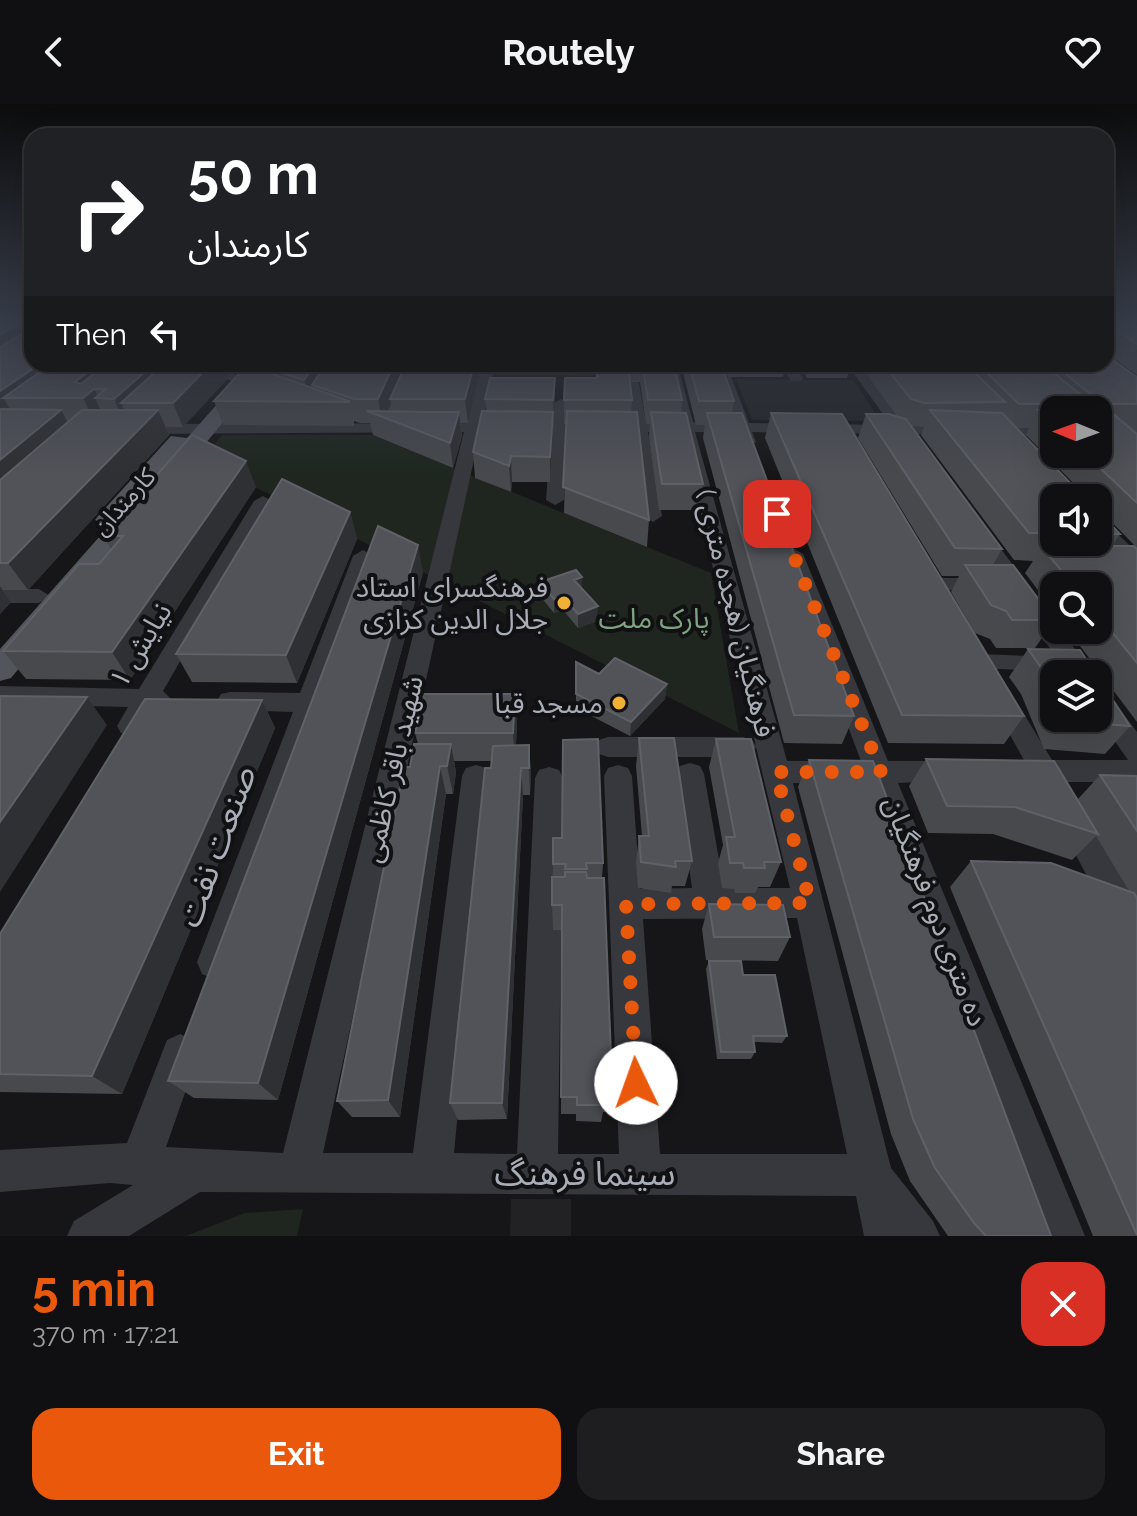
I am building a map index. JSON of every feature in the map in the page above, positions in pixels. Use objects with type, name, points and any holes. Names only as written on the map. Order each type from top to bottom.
[{"type":"main road","name":"کارمندان","points":[[0,640],[248,372]]},
{"type":"main road","name":"کارمندان","points":[[0,670],[198,428]]},
{"type":"street","points":[[248,372],[283,397]]},
{"type":"street","name":"شهید باقر کاظمی","points":[[298,1174],[486,372]]},
{"type":"street","name":"فرهنگیان (هجده متری )","points":[[672,372],[810,903],[886,1236]]},
{"type":"street","points":[[722,372],[760,471]]},
{"type":"street","points":[[793,372],[796,378]]},
{"type":"street","points":[[860,372],[921,453]]},
{"type":"street","points":[[632,383],[653,516]]},
{"type":"street","points":[[555,500],[561,403]]},
{"type":"street","points":[[986,409],[1030,453]]},
{"type":"street","points":[[327,414],[364,428]]},
{"type":"street","points":[[871,418],[904,431]]},
{"type":"street","points":[[126,425],[364,428],[391,421],[471,428],[743,427],[1040,431]]},
{"type":"street","points":[[843,430],[858,455]]},
{"type":"street","name":"نیایش ۱","points":[[113,754],[263,501]]},
{"type":"street","points":[[970,521],[1071,660]]},
{"type":"street","name":"ده متری دوم فرهنگیان","points":[[783,528],[1063,1236]]},
{"type":"street","points":[[1112,540],[1137,566]]},
{"type":"street","name":"صنعت نفت","points":[[205,985],[363,556]]},
{"type":"street","points":[[1003,566],[1033,566]]},
{"type":"street","points":[[1107,566],[1137,566]]},
{"type":"street","points":[[949,610],[930,578],[1017,585]]},
{"type":"street","points":[[0,596],[39,596]]},
{"type":"street","points":[[1040,664],[976,656],[1137,935]]},
{"type":"street","points":[[0,695],[309,703]]},
{"type":"street","points":[[1112,717],[1137,752]]},
{"type":"street","points":[[608,747],[773,759],[881,772],[970,772]]},
{"type":"street","points":[[1000,771],[1137,771]]},
{"type":"street","points":[[690,774],[710,903]]},
{"type":"street","points":[[431,1173],[476,776]]},
{"type":"street","points":[[618,776],[641,1172]]},
{"type":"street","points":[[537,1172],[549,778]]},
{"type":"street","points":[[626,904],[810,903]]},
{"type":"street","points":[[140,1163],[189,1030]]},
{"type":"street","name":"سینما فرهنگ","points":[[0,1171],[110,1162],[195,1171],[298,1174],[641,1172],[871,1175]]},
{"type":"street","points":[[89,1236],[195,1171]]},
{"type":"street","points":[[871,1175],[918,1236]]},
{"type":"shaded area","points":[[736,379],[853,380],[876,414],[865,421],[752,420]]},
{"type":"shaded area","points":[[511,1199],[571,1199],[571,1236],[510,1236]]},
{"type":"green space","points":[[499,372],[668,372],[669,376],[498,375]]},
{"type":"green space","name":"پارک ملت","points":[[222,435],[372,435],[711,573],[739,733],[202,460]]},
{"type":"green space","points":[[303,1209],[297,1236],[186,1236],[245,1213]]},
{"type":"building","points":[[0,371],[28,372],[0,391]]},
{"type":"building","points":[[1128,371],[1137,377],[1137,404],[1112,404],[1112,396],[1093,396],[1063,372]]},
{"type":"building","points":[[40,372],[88,372],[75,382],[81,384],[96,372],[145,372],[114,399],[95,398],[106,389],[94,389],[83,398],[3,398]]},
{"type":"building","points":[[155,372],[203,372],[173,403],[121,403]]},
{"type":"building","points":[[241,372],[267,372],[349,402],[214,401]]},
{"type":"building","points":[[279,372],[310,372],[304,380]]},
{"type":"building","points":[[321,372],[390,372],[378,399],[354,399],[312,385]]},
{"type":"building","points":[[402,372],[472,372],[465,399],[390,399]]},
{"type":"building","points":[[597,372],[629,372],[632,400],[564,400],[565,378],[597,378]]},
{"type":"building","points":[[643,372],[676,372],[682,400],[648,400]]},
{"type":"building","points":[[691,372],[724,372],[734,401],[699,401]]},
{"type":"building","points":[[889,372],[974,372],[1005,402],[924,403],[911,399]]},
{"type":"building","points":[[986,372],[1053,372],[1082,396],[1040,396],[1040,404],[1019,404]]},
{"type":"building","points":[[490,378],[555,378],[553,400],[485,399]]},
{"type":"building","points":[[0,409],[61,410],[0,460]]},
{"type":"building","points":[[82,410],[158,410],[8,563],[0,563],[0,480]]},
{"type":"building","points":[[930,410],[1002,413],[1040,452],[1040,468],[1056,468],[1071,484],[1040,484],[1040,533],[1029,533]]},
{"type":"building","points":[[367,411],[425,412],[459,412],[450,443]]},
{"type":"building","points":[[482,411],[553,412],[550,457],[511,456],[509,466],[473,452]]},
{"type":"building","points":[[567,411],[637,412],[649,520],[563,487]]},
{"type":"building","points":[[651,412],[686,413],[703,484],[662,484]]},
{"type":"building","points":[[707,413],[742,413],[854,716],[794,715]]},
{"type":"building","points":[[771,413],[842,414],[1024,716],[902,715]]},
{"type":"building","points":[[1112,413],[1137,434],[1137,503],[1100,468],[1112,468]]},
{"type":"building","points":[[866,414],[889,414],[906,419],[1002,549],[955,548]]},
{"type":"building","points":[[192,435],[246,461],[112,652],[3,651],[79,564],[99,564],[123,536],[103,536]]},
{"type":"building","points":[[282,479],[350,512],[286,655],[176,654]]},
{"type":"building","points":[[378,526],[418,545],[258,1083],[168,1081]]},
{"type":"building","points":[[1112,546],[1134,546],[1137,549],[1137,663],[1112,632],[1112,572],[1062,572],[1049,556],[1112,556]]},
{"type":"building","points":[[965,565],[1013,565],[1040,601],[1040,620],[1012,620],[1006,611],[991,605]]},
{"type":"building","points":[[576,570],[582,577],[574,580],[598,606],[578,614],[563,596],[554,599],[540,582]]},
{"type":"building","points":[[1028,649],[1080,650],[1087,660],[1040,660],[1040,666]]},
{"type":"building","name":"مسجد قبا","points":[[615,658],[667,684],[631,722],[576,694],[576,662],[599,674]]},
{"type":"building","points":[[423,694],[515,694],[513,733],[415,733]]},
{"type":"building","points":[[0,696],[87,697],[0,822]]},
{"type":"building","points":[[1112,698],[1130,726],[1112,725]]},
{"type":"building","points":[[145,699],[262,700],[92,1076],[0,1074],[0,934]]},
{"type":"building","points":[[639,738],[674,738],[692,861],[675,861],[676,867],[641,862],[639,836],[649,836]]},
{"type":"building","points":[[598,739],[603,863],[586,863],[587,869],[565,869],[566,864],[553,864],[553,838],[562,838],[563,740]]},
{"type":"building","points":[[716,739],[751,739],[781,862],[764,862],[765,868],[744,868],[743,863],[730,863],[726,837],[735,837]]},
{"type":"building","points":[[414,744],[451,744],[447,766],[440,766],[388,1100],[337,1101],[404,767],[410,767]]},
{"type":"building","points":[[529,745],[529,768],[521,768],[502,1103],[450,1103],[485,768],[491,768],[493,746]]},
{"type":"building","points":[[926,759],[1054,761],[1098,834],[1015,807],[947,806]]},
{"type":"building","points":[[809,760],[873,761],[1051,1236],[986,1236],[935,1168],[913,1119]]},
{"type":"building","points":[[1100,775],[1137,776],[1137,831]]},
{"type":"building","points":[[971,861],[1051,863],[1134,893],[1137,898],[1137,1235]]},
{"type":"building","points":[[565,872],[586,872],[587,878],[604,878],[611,1056],[623,1056],[625,1095],[604,1095],[604,1105],[577,1105],[577,1097],[561,1097],[562,905],[552,905],[552,877],[565,877]]},
{"type":"building","points":[[709,904],[783,905],[790,937],[714,937]]},
{"type":"building","points":[[709,961],[741,961],[743,975],[775,975],[787,1036],[753,1036],[755,1052],[721,1052]]},
{"type":"place","name":"فرهنگسرای استاد جلال الدین کزازی","points":[[564,603]]},
{"type":"place","name":"مسجد قبا","points":[[619,703]]},
{"type":"route","points":[[636,1083],[626,904],[810,903],[776,772],[881,772],[777,514]]}]
